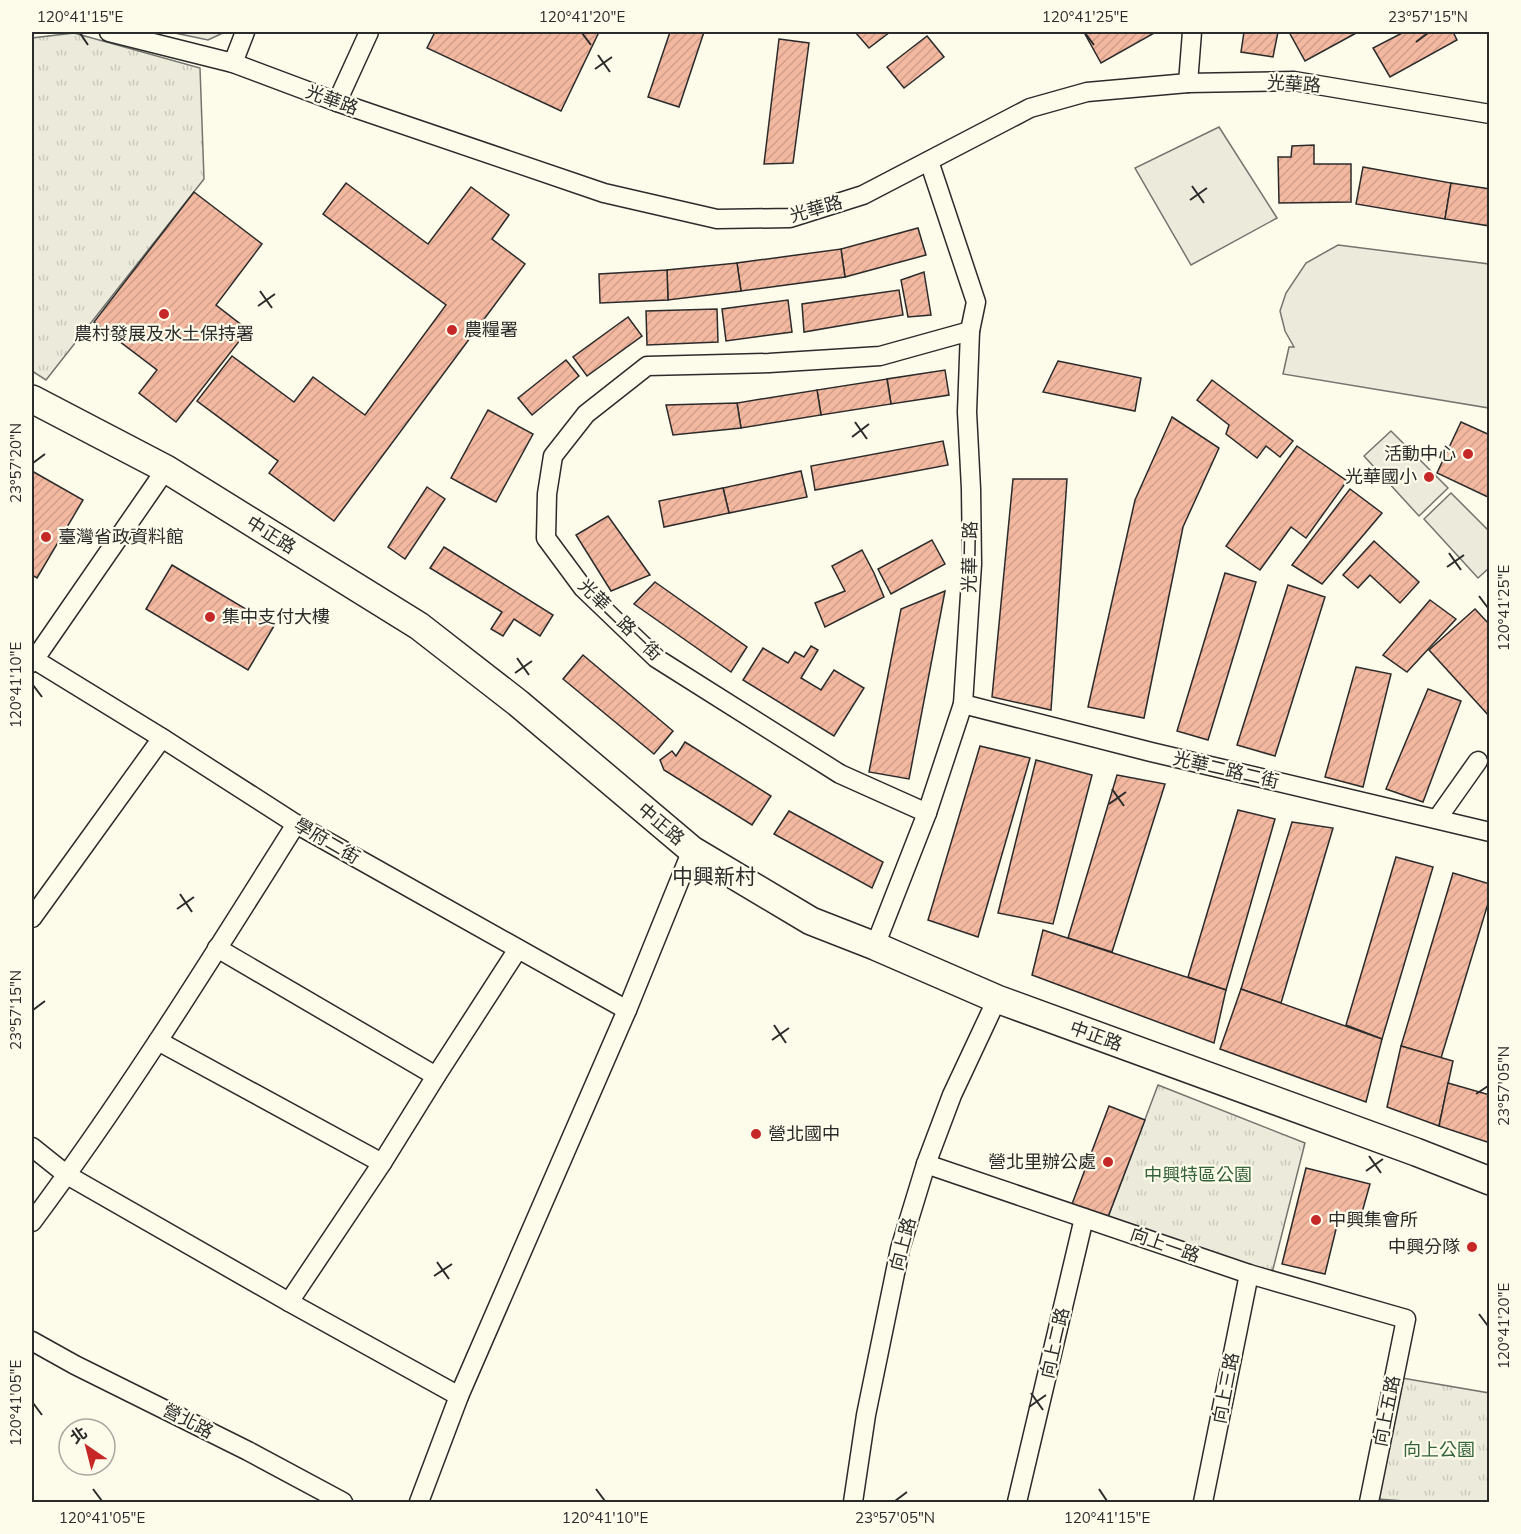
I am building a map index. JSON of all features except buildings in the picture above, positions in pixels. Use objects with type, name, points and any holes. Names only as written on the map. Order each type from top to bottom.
[{"type":"main road","name":"中正路","points":[[32,399],[166,469],[419,626],[518,703],[692,850],[811,921],[997,999],[1490,1181]]},
{"type":"street","name":"光華路","points":[[109,32],[233,63],[337,102],[604,193],[717,219],[790,218],[863,195],[1030,108],[1087,92],[1188,83],[1294,81],[1490,114]]},
{"type":"street","points":[[233,63],[245,32]]},
{"type":"street","points":[[337,102],[369,32]]},
{"type":"street","points":[[1188,83],[1192,32]]},
{"type":"street","name":"光華二路","points":[[875,946],[927,813],[963,704],[972,564],[967,412],[970,331],[976,302],[928,161]]},
{"type":"street","name":"光華二路一街","points":[[927,813],[840,774],[656,658],[583,588],[546,538],[547,494],[553,456],[585,414],[647,366],[769,363],[880,356],[970,331]]},
{"type":"street","points":[[33,662],[166,469]]},
{"type":"street","name":"學府二街","points":[[33,662],[162,738],[296,824],[627,1010]]},
{"type":"street","name":"光華二路二街","points":[[963,704],[1151,752],[1490,832]]},
{"type":"street","points":[[32,918],[162,738]]},
{"type":"street","points":[[1437,819],[1478,761]]},
{"type":"street","points":[[32,1222],[67,1175],[158,1041],[296,824]]},
{"type":"street","points":[[419,1503],[459,1396],[627,1010],[692,850]]},
{"type":"street","points":[[217,948],[436,1076]]},
{"type":"street","points":[[289,1302],[382,1163],[518,949]]},
{"type":"street","name":"向上路","points":[[853,1503],[866,1415],[900,1249],[926,1164],[952,1095],[997,999]]},
{"type":"street","points":[[158,1041],[382,1163]]},
{"type":"street","points":[[32,1147],[67,1175],[459,1396]]},
{"type":"street","name":"向上一路","points":[[926,1164],[1249,1274],[1406,1319]]},
{"type":"street","name":"向上二路","points":[[1017,1503],[1084,1218]]},
{"type":"street","name":"向上三路","points":[[1203,1503],[1249,1274]]},
{"type":"street","name":"向上五路","points":[[1369,1503],[1406,1319]]},
{"type":"street","name":"營北路","points":[[32,1341],[75,1365],[248,1451],[343,1503]]},
{"type":"green space","points":[[170,32],[225,32],[208,40]]},
{"type":"green space","points":[[74,33],[200,68],[204,179],[46,380],[32,371],[32,38]]},
{"type":"green space","points":[[1219,127],[1277,218],[1191,265],[1135,168]]},
{"type":"green space","points":[[1338,245],[1489,264],[1489,408],[1283,374],[1289,347],[1294,347],[1285,331],[1280,311],[1286,293],[1306,263]]},
{"type":"green space","points":[[1391,431],[1448,488],[1419,516],[1364,456]]},
{"type":"green space","points":[[1451,493],[1489,531],[1489,568],[1478,578],[1424,519]]},
{"type":"green space","name":"中興特區公園","points":[[1158,1085],[1305,1143],[1272,1273],[1108,1217]]},
{"type":"green space","name":"向上公園","points":[[1402,1378],[1489,1393],[1489,1502],[1418,1502],[1377,1499]]},
{"type":"place","name":"農村發展及水土保持署","points":[[164,314]]},
{"type":"place","name":"農糧署","points":[[452,330]]},
{"type":"place","name":"活動中心","points":[[1468,454]]},
{"type":"place","name":"光華國小","points":[[1429,477]]},
{"type":"place","name":"臺灣省政資料館","points":[[46,537]]},
{"type":"place","name":"集中支付大樓","points":[[210,617]]},
{"type":"place","name":"營北國中","points":[[756,1134]]},
{"type":"place","name":"營北里辦公處","points":[[1108,1162]]},
{"type":"place","name":"中興集會所","points":[[1316,1220]]},
{"type":"place","name":"中興分隊","points":[[1472,1247]]},
{"type":"district","name":"中興新村","points":[[714,877]]}]
